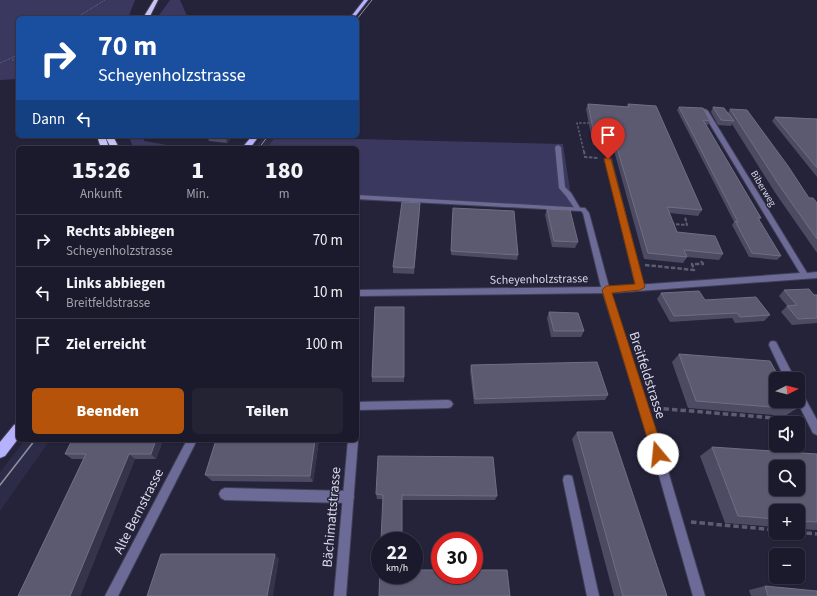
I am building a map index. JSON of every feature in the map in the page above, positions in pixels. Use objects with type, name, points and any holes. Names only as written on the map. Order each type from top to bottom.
[{"type":"highway","points":[[147,16],[156,0]]},
{"type":"highway","points":[[153,16],[162,0]]},
{"type":"main road","points":[[354,16],[366,0]]},
{"type":"main road","points":[[248,146],[254,138]]},
{"type":"main road","points":[[0,452],[16,432]]},
{"type":"street","name":"Biberweg","points":[[705,111],[805,276]]},
{"type":"street","name":"Breitfeldstrasse","points":[[558,147],[562,188],[570,194],[572,201],[586,213],[606,290],[643,407],[699,596]]},
{"type":"street","points":[[608,159],[640,287]]},
{"type":"street","points":[[359,197],[580,209]]},
{"type":"street","name":"Scheyenholzstrasse","points":[[359,293],[606,290],[817,275]]},
{"type":"street","points":[[773,346],[786,372]]},
{"type":"street","points":[[359,406],[448,404]]},
{"type":"street","points":[[805,408],[817,430]]},
{"type":"street","name":"Alte Bernstrasse","points":[[111,596],[191,442]]},
{"type":"street","name":"Bächimattstrasse","points":[[340,596],[353,442]]},
{"type":"street","points":[[568,480],[594,596]]},
{"type":"street","points":[[225,494],[348,497]]},
{"type":"path","points":[[79,16],[105,0]]},
{"type":"path","points":[[0,63],[16,56]]},
{"type":"path","points":[[9,60],[16,59]]},
{"type":"path","points":[[598,124],[578,122],[585,157],[608,159]]},
{"type":"path","points":[[666,223],[687,225],[684,217]]},
{"type":"path","points":[[634,264],[694,270],[692,264],[703,264],[701,261]]},
{"type":"path","points":[[643,407],[812,421]]},
{"type":"path","points":[[677,520],[769,529]]},
{"type":"path","points":[[805,533],[817,534]]},
{"type":"shaded area","points":[[0,0],[135,0],[129,16],[16,16],[16,79],[0,80]]},
{"type":"shaded area","points":[[170,0],[180,0],[187,16],[158,16]]},
{"type":"shaded area","points":[[130,138],[143,138],[144,141],[167,146],[132,146]]},
{"type":"shaded area","points":[[262,138],[274,138],[268,146],[256,146]]},
{"type":"shaded area","points":[[274,138],[563,144],[573,210],[359,200],[359,146],[268,146]]},
{"type":"shaded area","points":[[23,442],[49,442],[0,511],[0,472]]},
{"type":"building","points":[[588,104],[629,107],[628,104],[656,106],[702,210],[667,207],[677,232],[715,236],[723,254],[684,250],[687,257],[648,253],[615,141],[595,139]]},
{"type":"building","points":[[679,107],[703,108],[710,121],[703,120],[761,218],[758,218],[781,256],[752,253],[735,221],[738,222]]},
{"type":"building","points":[[713,107],[724,108],[734,121],[721,120]]},
{"type":"building","points":[[730,109],[747,110],[788,166],[809,198],[813,198],[817,203],[817,239],[779,185]]},
{"type":"building","points":[[775,117],[817,119],[817,168]]},
{"type":"building","points":[[402,202],[420,203],[414,268],[393,267]]},
{"type":"building","points":[[453,208],[514,211],[518,255],[451,251]]},
{"type":"building","points":[[547,209],[570,210],[578,242],[554,241]]},
{"type":"building","points":[[809,289],[814,295],[817,295],[817,318],[798,319],[787,306],[797,305],[784,290]]},
{"type":"building","points":[[699,291],[705,300],[756,297],[770,315],[740,317],[737,313],[674,316],[661,293]]},
{"type":"building","points":[[375,307],[404,307],[404,377],[372,377]]},
{"type":"building","points":[[549,312],[578,313],[584,331],[554,331]]},
{"type":"building","points":[[679,354],[770,361],[776,372],[769,372],[769,407],[696,401]]},
{"type":"building","points":[[597,362],[608,395],[475,399],[471,365]]},
{"type":"building","points":[[577,432],[612,432],[667,596],[623,596]]},
{"type":"building","points":[[71,442],[155,442],[151,454],[129,454],[70,596],[18,596],[86,454],[65,454]]},
{"type":"building","points":[[215,442],[315,442],[310,476],[205,475]]},
{"type":"building","points":[[712,447],[817,454],[817,522],[805,521],[805,504],[769,504],[769,518],[738,516]]},
{"type":"building","points":[[378,456],[493,457],[497,496],[402,495],[402,532],[381,532],[383,495],[376,494]]},
{"type":"building","points":[[161,554],[275,554],[267,596],[147,596]]},
{"type":"building","points":[[423,570],[431,570],[431,584],[483,584],[483,570],[507,570],[510,596],[379,596],[379,584],[423,584]]},
{"type":"building","points":[[765,586],[817,591],[817,596],[768,596]]},
{"type":"tram line","points":[[359,16],[372,0]]},
{"type":"tram line","points":[[260,146],[266,138]]},
{"type":"tram line","points":[[0,485],[33,442]]},
{"type":"route","points":[[608,159],[640,287],[606,290],[658,454]]}]
